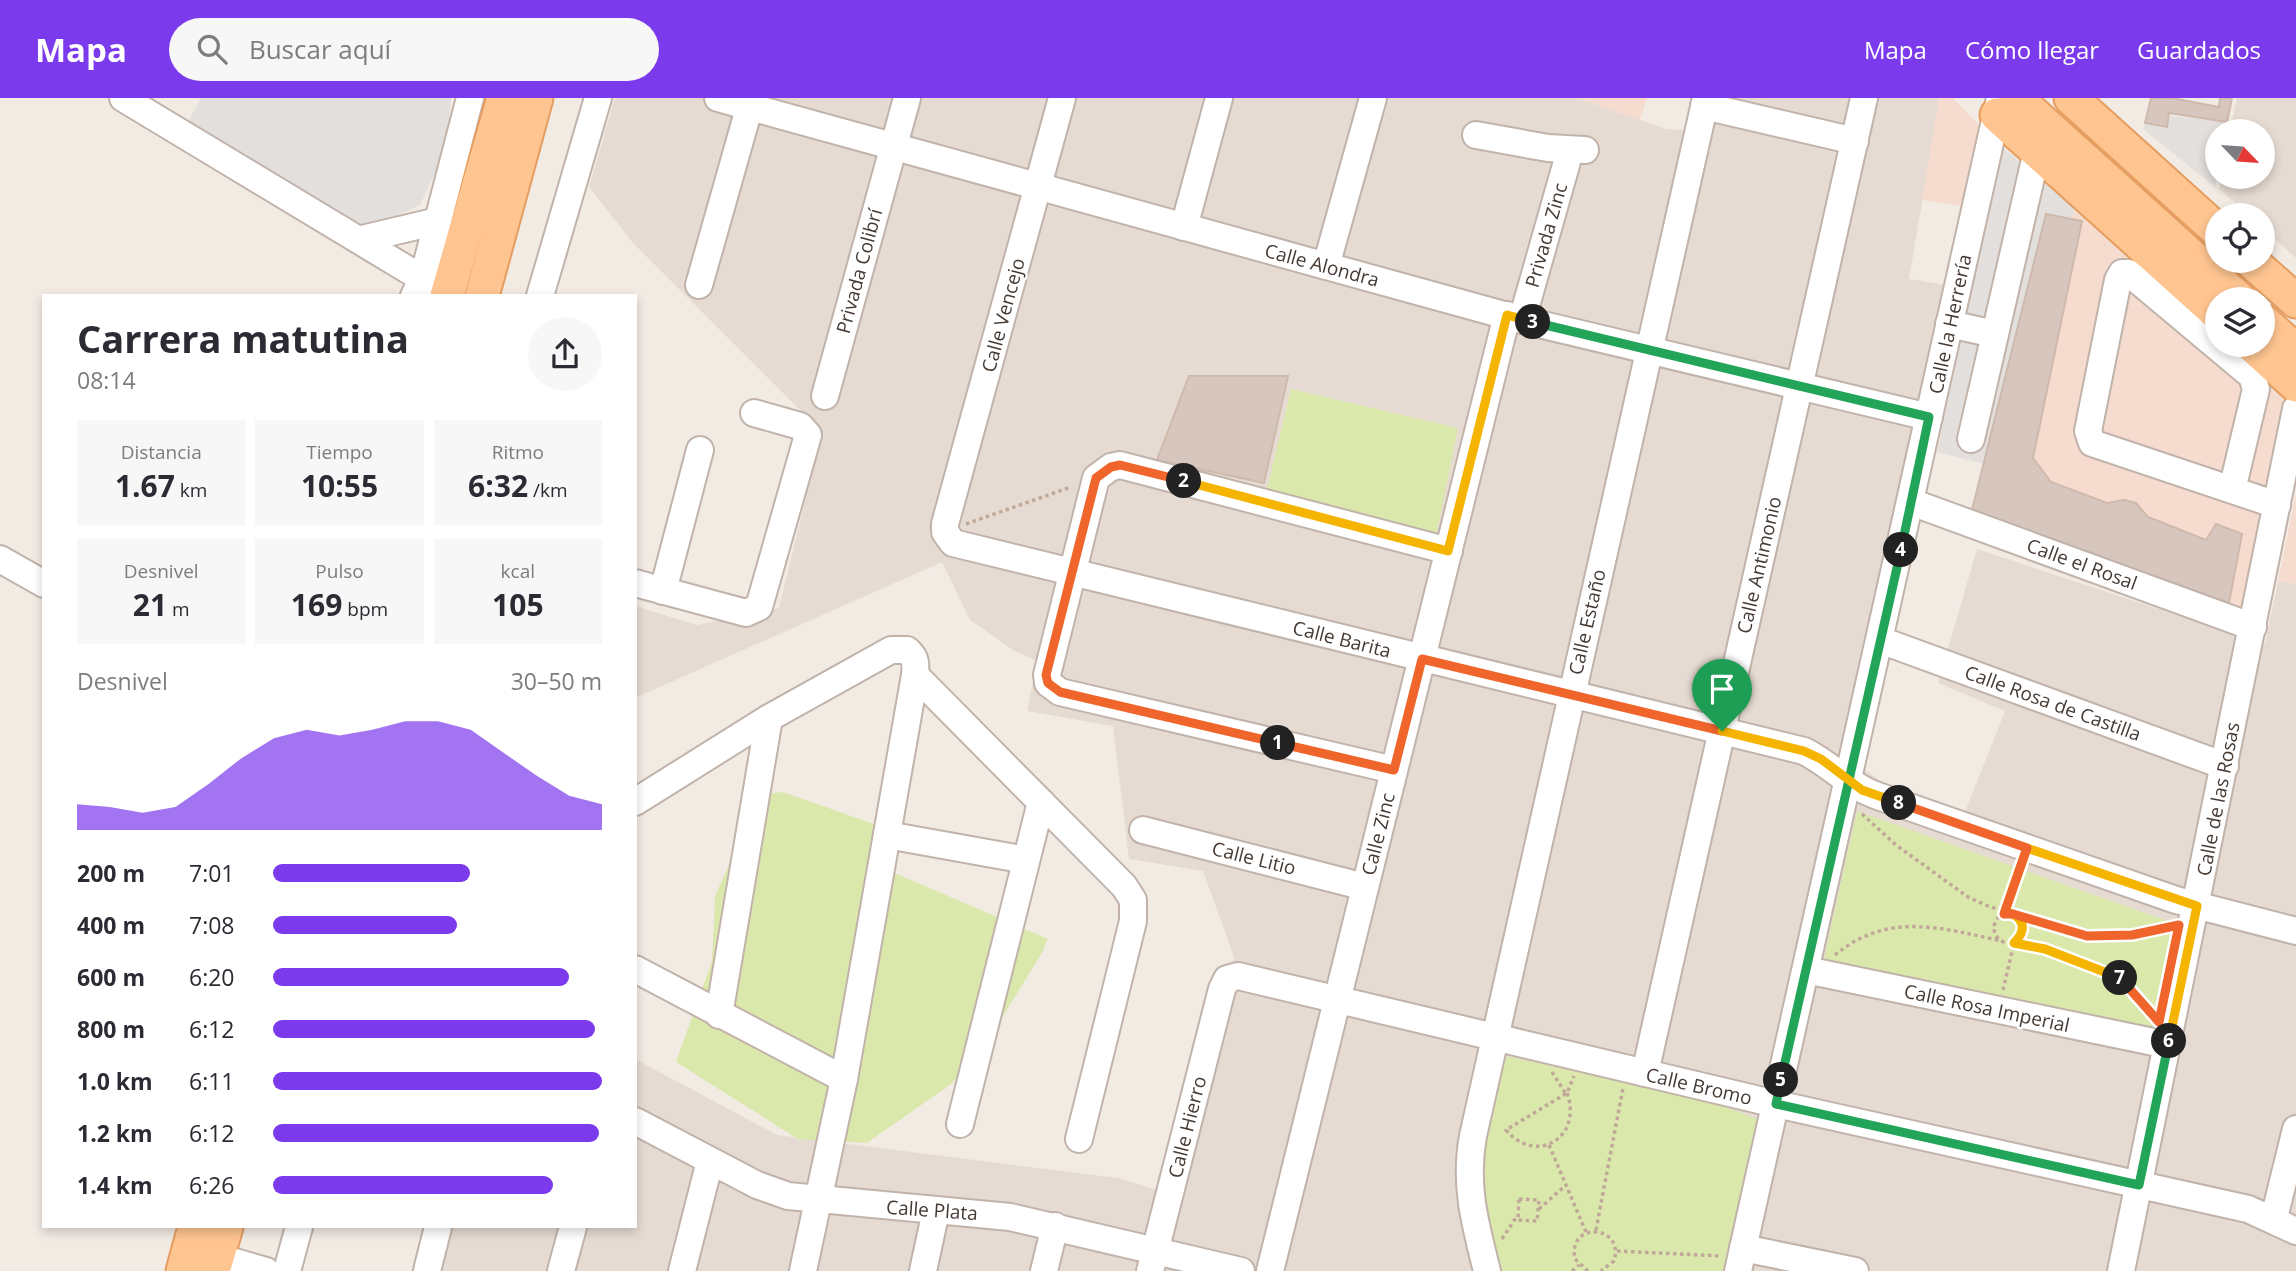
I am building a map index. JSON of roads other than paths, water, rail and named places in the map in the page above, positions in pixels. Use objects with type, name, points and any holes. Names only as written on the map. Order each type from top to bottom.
[{"type":"main road","points":[[433,291],[504,98]]},
{"type":"main road","points":[[483,294],[536,98]]},
{"type":"main road","points":[[2080,101],[2205,219]]},
{"type":"main road","points":[[1998,102],[2037,151],[2176,294],[2205,307]]},
{"type":"main road","points":[[1998,102],[2224,287]]},
{"type":"main road","points":[[2264,273],[2296,301]]},
{"type":"main road","points":[[2275,332],[2296,351]]},
{"type":"main road","points":[[2265,357],[2296,385]]},
{"type":"street","points":[[123,98],[362,239],[433,291]]},
{"type":"street","points":[[433,291],[438,221],[470,98]]},
{"type":"street","points":[[541,294],[598,98]]},
{"type":"street","name":"Calle Alondra","points":[[718,98],[751,102],[893,147],[1515,318],[1929,417]]},
{"type":"street","name":"Privada Colibrí","points":[[825,396],[907,98]]},
{"type":"street","name":"Calle Vencejo","points":[[945,532],[1062,98]]},
{"type":"street","points":[[1184,227],[1219,98]]},
{"type":"street","points":[[1326,266],[1373,98]]},
{"type":"street","name":"Calle Antimonio","points":[[1635,1078],[1722,731],[1864,98]]},
{"type":"street","points":[[699,285],[751,102]]},
{"type":"street","points":[[1705,102],[1855,141]]},
{"type":"street","name":"Calle Estaño","points":[[1492,1260],[1469,1197],[1468,1178],[1473,1136],[1570,694],[1705,102]]},
{"type":"street","name":"Calle la Herrería","points":[[1736,1258],[1776,1104],[1817,965],[1849,782],[1998,102]]},
{"type":"street","name":"Privada Zinc","points":[[1476,135],[1578,151],[1515,318]]},
{"type":"street","points":[[1971,439],[2037,151]]},
{"type":"street","points":[[362,239],[438,221]]},
{"type":"street","points":[[2232,490],[2255,395],[2252,376],[2176,294],[2129,273],[2120,275],[2089,438],[2097,446],[2277,505]]},
{"type":"street","name":"Calle Zinc","points":[[1270,1271],[1448,551],[1515,318]]},
{"type":"street","points":[[1949,324],[1995,334]]},
{"type":"street","name":"Calle de las Rosas","points":[[2121,1271],[2139,1185],[2164,1033],[2197,906],[2296,409]]},
{"type":"street","points":[[637,584],[746,613],[754,611],[763,601],[808,435],[800,426],[754,413]]},
{"type":"street","points":[[663,591],[700,450]]},
{"type":"street","points":[[1394,770],[1060,692],[1048,683],[1046,675],[1071,573],[1096,478],[1111,467],[1129,466],[1448,551]]},
{"type":"street","name":"Calle el Rosal","points":[[1912,502],[2253,627]]},
{"type":"street","name":"Calle Barita","points":[[945,532],[953,543],[960,545],[1804,751],[1821,759],[1862,790],[2018,860],[2296,931]]},
{"type":"street","points":[[0,559],[42,583]]},
{"type":"street","name":"Calle Rosa de Castilla","points":[[1881,640],[2225,766]]},
{"type":"street","points":[[637,801],[769,718],[898,648],[913,656],[916,664],[915,675],[844,1079],[803,1271]]},
{"type":"street","points":[[915,675],[1124,886],[1134,909],[1079,1139]]},
{"type":"street","points":[[719,1015],[769,718]]},
{"type":"street","points":[[960,1124],[1041,802]]},
{"type":"street","name":"Calle Litio","points":[[1143,830],[1365,887]]},
{"type":"street","points":[[887,835],[1026,860]]},
{"type":"street","name":"Calle Rosa Imperial","points":[[1817,965],[2164,1033]]},
{"type":"street","points":[[637,970],[844,1079]]},
{"type":"street","name":"Calle Bromo","points":[[1224,983],[1238,976],[1494,1038],[1635,1078],[1776,1104],[2248,1209],[2285,1225]]},
{"type":"street","name":"Calle Hierro","points":[[1152,1260],[1224,983]]},
{"type":"street","name":"Calle Plata","points":[[637,1122],[774,1192],[821,1191],[936,1211],[1010,1217],[1055,1226],[1152,1260],[1241,1271]]},
{"type":"street","points":[[2285,1225],[2296,1129]]},
{"type":"street","points":[[682,1271],[710,1161]]},
{"type":"street","points":[[923,1271],[936,1211]]},
{"type":"street","points":[[1044,1271],[1055,1226]]},
{"type":"street","points":[[287,1271],[299,1228]]},
{"type":"street","points":[[428,1271],[438,1228]]},
{"type":"street","points":[[561,1271],[573,1228]]},
{"type":"street","points":[[204,1250],[266,1271]]},
{"type":"street","points":[[1736,1258],[1855,1271]]}]
